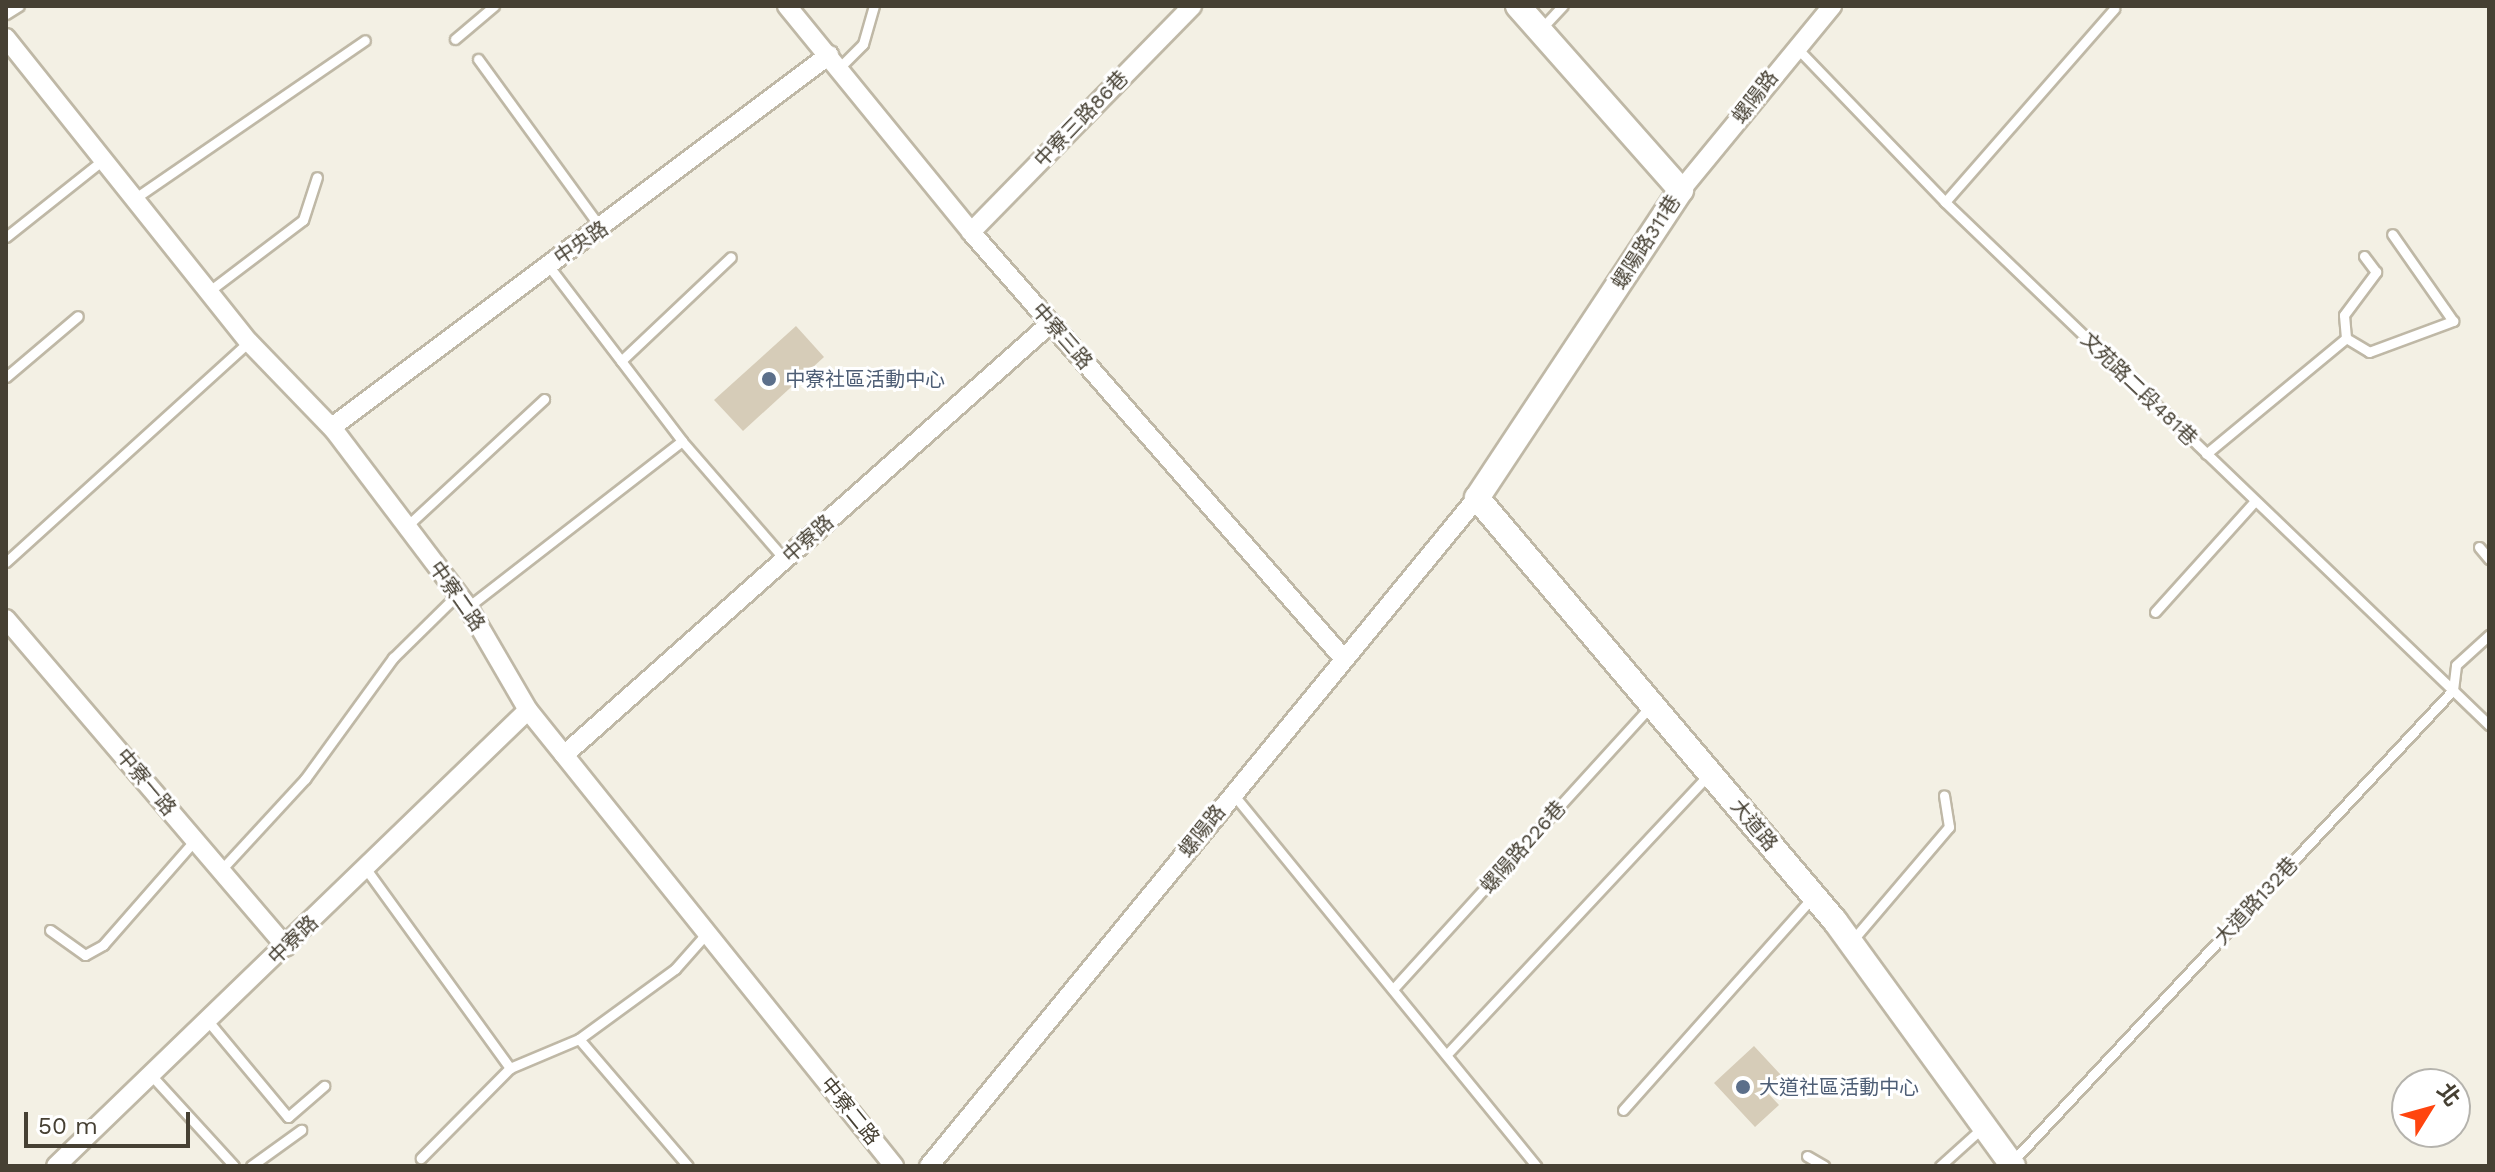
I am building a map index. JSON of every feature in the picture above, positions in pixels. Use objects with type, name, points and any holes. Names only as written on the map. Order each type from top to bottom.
[{"type":"street","name":"中寮三路","points":[[787,6],[971,232],[1344,659]]},
{"type":"street","name":"中寮三路86巷","points":[[971,232],[1192,6]]},
{"type":"street","name":"螺陽路311巷","points":[[1477,498],[1681,190],[1518,6]]},
{"type":"street","name":"螺陽路","points":[[1681,190],[1795,46],[1832,6]]},
{"type":"street","name":"中寮二路","points":[[8,45],[104,159],[249,342],[332,427],[463,600],[528,710],[894,1166]]},
{"type":"street","name":"中央路","points":[[332,427],[548,265],[834,62]]},
{"type":"street","name":"中寮路","points":[[564,755],[1051,323]]},
{"type":"street","name":"螺陽路","points":[[929,1166],[1477,498]]},
{"type":"street","name":"大道路","points":[[1477,498],[1851,942],[2012,1165]]},
{"type":"street","name":"中寮一路","points":[[6,619],[286,947]]},
{"type":"street","name":"中寮路","points":[[56,1166],[528,710]]},
{"type":"lane","points":[[6,14],[19,6]]},
{"type":"lane","points":[[455,39],[494,6]]},
{"type":"lane","points":[[834,62],[863,44],[874,6]]},
{"type":"lane","points":[[1540,30],[1562,6]]},
{"type":"lane","points":[[1945,202],[2114,9]]},
{"type":"lane","points":[[134,199],[365,40]]},
{"type":"lane","name":"文苑路二段481巷","points":[[1795,46],[1945,202],[2489,725]]},
{"type":"lane","points":[[478,59],[602,229]]},
{"type":"lane","points":[[6,237],[104,159]]},
{"type":"lane","points":[[208,292],[303,220],[317,177]]},
{"type":"lane","points":[[2346,338],[2369,352],[2453,321],[2392,234]]},
{"type":"lane","points":[[2346,338],[2344,315],[2376,272],[2364,256]]},
{"type":"lane","points":[[621,361],[731,257]]},
{"type":"lane","points":[[548,265],[682,441],[785,560]]},
{"type":"lane","points":[[6,377],[78,316]]},
{"type":"lane","points":[[2206,454],[2346,338]]},
{"type":"lane","points":[[6,562],[249,342]]},
{"type":"lane","points":[[407,526],[544,399]]},
{"type":"lane","points":[[221,870],[305,779],[393,658],[463,600],[682,441]]},
{"type":"lane","points":[[2155,612],[2255,501]]},
{"type":"lane","points":[[2479,547],[2489,559]]},
{"type":"lane","name":"大道路132巷","points":[[2012,1165],[2453,690],[2456,665],[2489,635]]},
{"type":"lane","name":"螺陽路226巷","points":[[1394,988],[1653,705]]},
{"type":"lane","points":[[1449,1052],[1710,772]]},
{"type":"lane","points":[[1233,794],[1449,1052],[1536,1166]]},
{"type":"lane","points":[[1851,942],[1949,827],[1944,795]]},
{"type":"lane","points":[[50,930],[85,955],[103,945],[195,840]]},
{"type":"lane","points":[[366,869],[510,1068]]},
{"type":"lane","points":[[1623,1110],[1814,896]]},
{"type":"lane","points":[[421,1158],[510,1068],[579,1039],[675,969],[707,933]]},
{"type":"lane","points":[[208,1021],[288,1117],[324,1086]]},
{"type":"lane","points":[[579,1039],[688,1166]]},
{"type":"lane","points":[[151,1075],[234,1166]]},
{"type":"lane","points":[[1940,1166],[1984,1126]]},
{"type":"lane","points":[[251,1166],[301,1130]]},
{"type":"lane","points":[[1807,1156],[1824,1166]]},
{"type":"building","name":"中寮社區活動中心","points":[[796,326],[824,357],[743,431],[714,400]]},
{"type":"building","name":"大道社區活動中心","points":[[1754,1046],[1781,1075],[1765,1090],[1779,1105],[1755,1127],[1714,1083]]},
{"type":"place","name":"中寮社區活動中心","points":[[769,379]]},
{"type":"place","name":"大道社區活動中心","points":[[1743,1087]]}]
